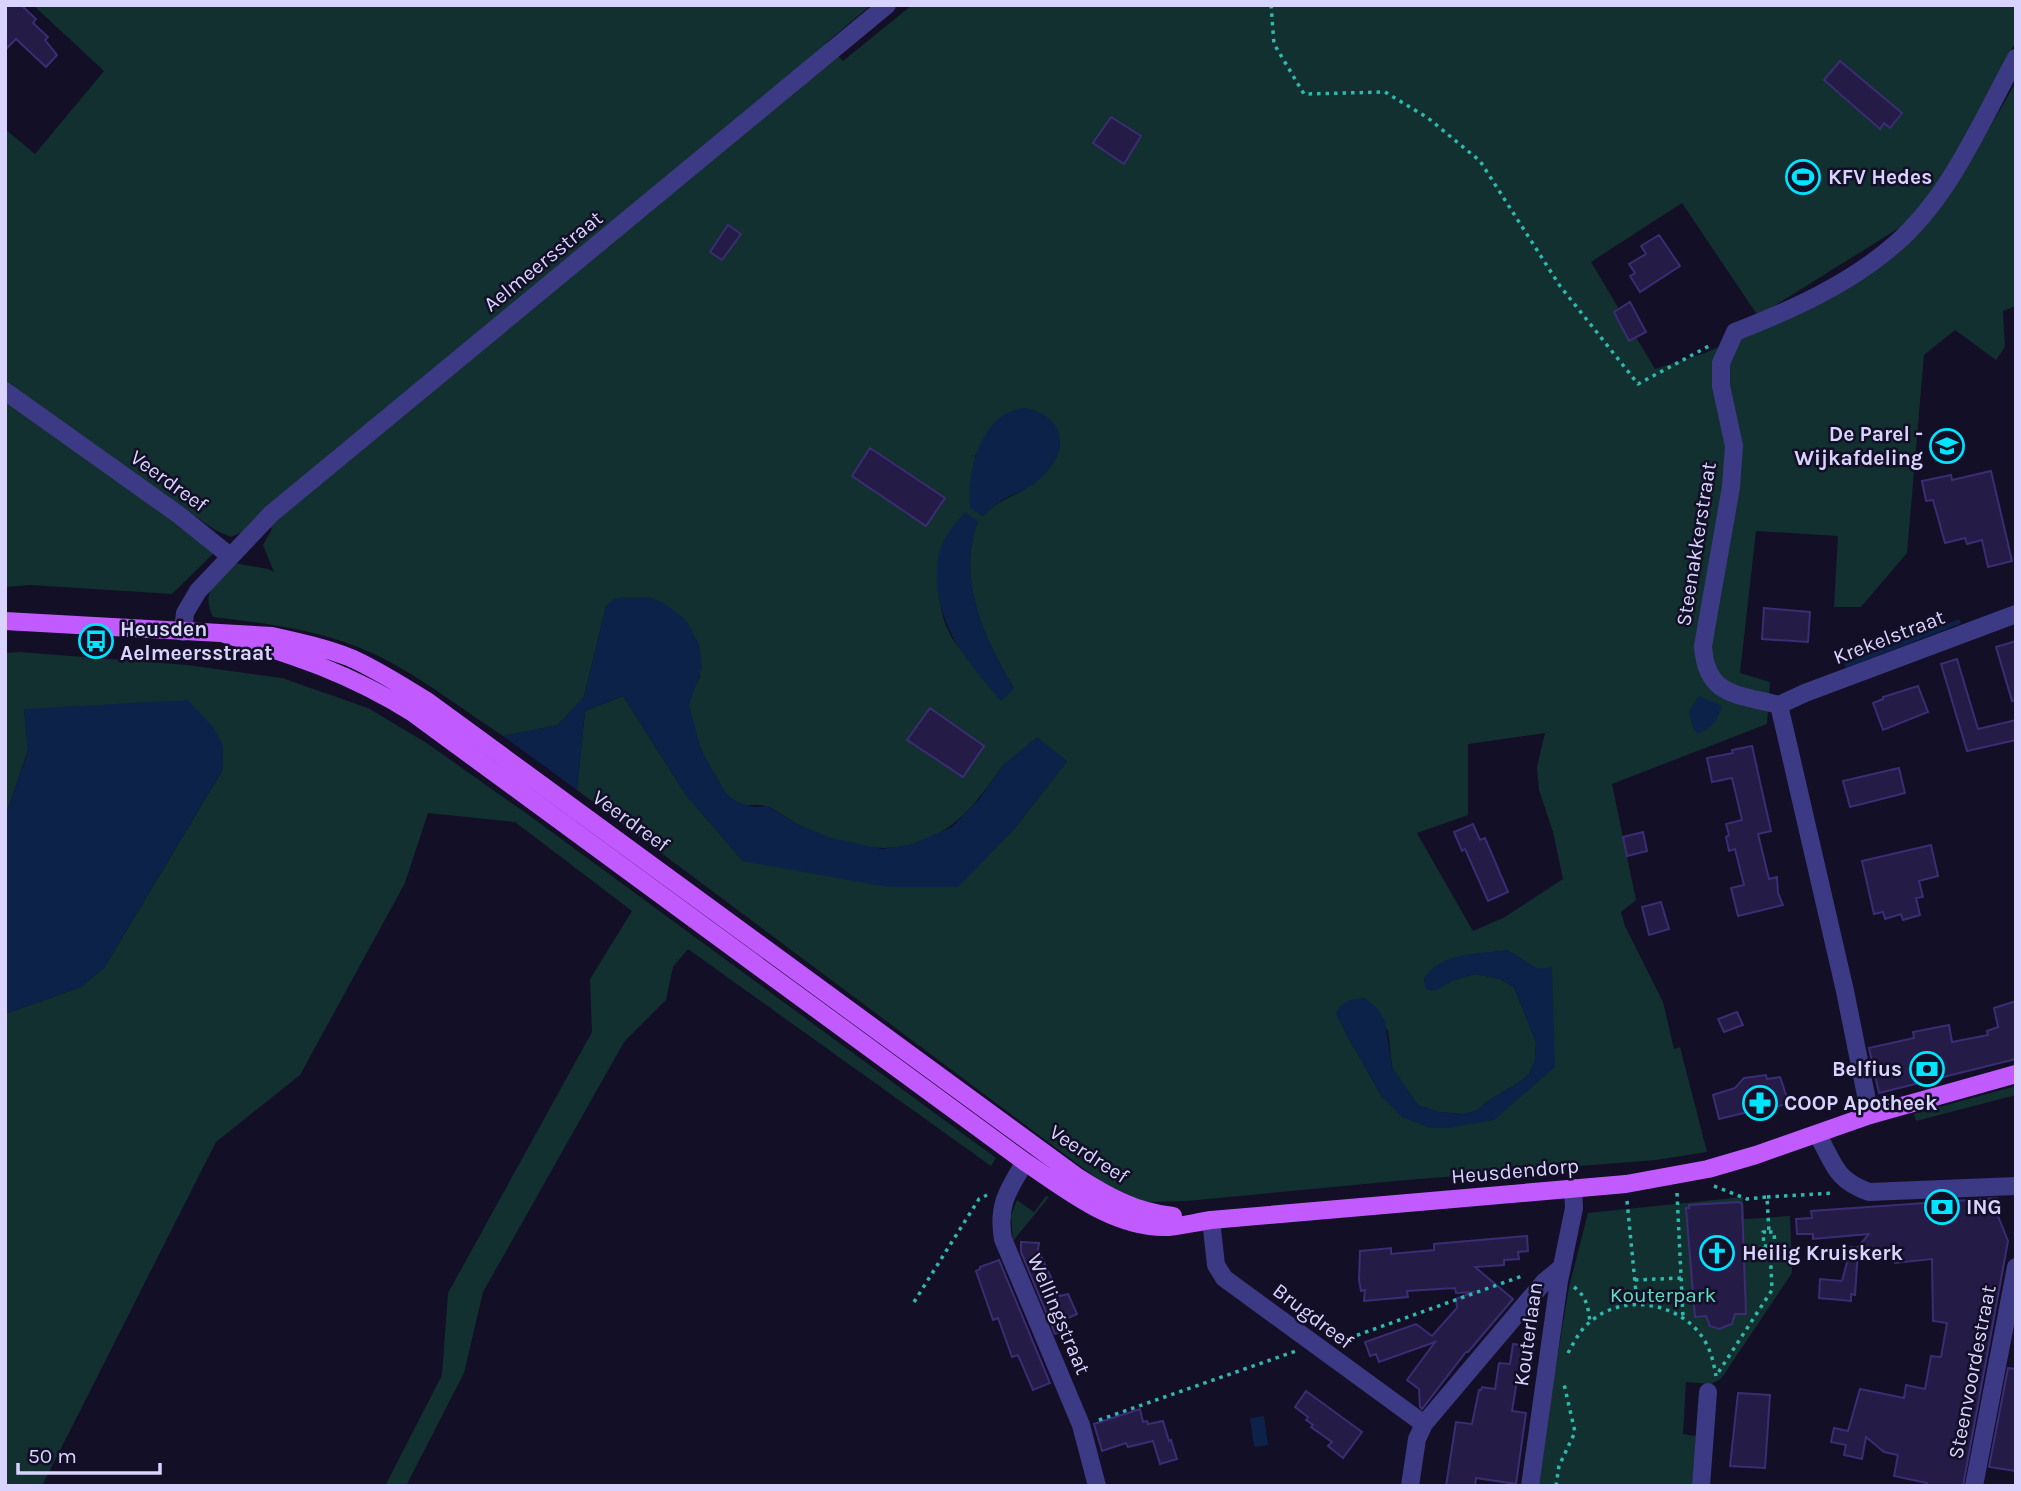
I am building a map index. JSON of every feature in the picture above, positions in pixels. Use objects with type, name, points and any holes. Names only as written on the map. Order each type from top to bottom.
[{"type":"main road","name":"Veerdreef","points":[[5,621],[224,634],[303,659],[380,692],[685,900],[1104,1194],[1127,1206],[1153,1213],[1211,1220]]},
{"type":"main road","name":"Veerdreef","points":[[685,900],[1025,1162],[1074,1194],[1118,1217],[1143,1224],[1167,1227],[1211,1220]]},
{"type":"main road","name":"Heusdendorp","points":[[1211,1220],[1626,1184],[1676,1176],[1708,1170],[1870,1115],[2016,1074]]},
{"type":"main road","points":[[1025,1162],[1037,1147]]},
{"type":"street","name":"Aelmeersstraat","points":[[230,556],[271,514],[887,5]]},
{"type":"street","points":[[1735,332],[1786,312],[1835,287],[1895,245],[1918,221],[1949,178],[2016,58]]},
{"type":"street","name":"Steenakkerstraat","points":[[1735,332],[1721,363],[1721,386],[1734,446],[1731,487],[1703,646],[1704,666],[1715,684],[1729,692],[1779,705]]},
{"type":"street","name":"Veerdreef","points":[[5,391],[179,515],[230,556]]},
{"type":"street","points":[[183,632],[185,613],[191,601],[230,556]]},
{"type":"street","name":"Krekelstraat","points":[[1779,705],[2016,614]]},
{"type":"street","points":[[1779,705],[1870,1115]]},
{"type":"street","points":[[1817,1134],[1842,1178],[1861,1189],[2016,1186]]},
{"type":"street","name":"Wellingstraat","points":[[1025,1162],[1005,1197],[1000,1219],[1003,1239],[1081,1425],[1097,1486]]},
{"type":"street","name":"Kouterlaan","points":[[1530,1486],[1560,1275],[1574,1208],[1573,1188]]},
{"type":"street","name":"Brugdreef","points":[[1211,1220],[1216,1265],[1224,1278],[1424,1424]]},
{"type":"street","name":"Steenvoordestraat","points":[[1974,1486],[2016,1267]]},
{"type":"street","points":[[1410,1486],[1417,1439],[1424,1424],[1544,1282],[1560,1275]]},
{"type":"street","points":[[1701,1486],[1712,1384]]},
{"type":"path","points":[[1270,5],[1274,44],[1304,94],[1385,92],[1428,118],[1480,161],[1560,286],[1638,384],[1735,332]]},
{"type":"path","points":[[1708,1170],[1713,1186],[1747,1199],[1845,1193],[1861,1189]]},
{"type":"path","points":[[1676,1176],[1683,1317]]},
{"type":"path","points":[[1626,1184],[1637,1303]]},
{"type":"path","points":[[914,1302],[979,1199],[992,1193],[1005,1197]]},
{"type":"path","points":[[1766,1197],[1769,1232]]},
{"type":"path","points":[[1763,1232],[1769,1232],[1774,1232],[1775,1246],[1764,1247],[1763,1232]]},
{"type":"path","points":[[1712,1384],[1772,1290],[1770,1246]]},
{"type":"path","points":[[1560,1275],[1581,1293],[1587,1302],[1590,1322]]},
{"type":"path","points":[[1635,1280],[1681,1278]]},
{"type":"path","points":[[1566,1361],[1568,1352],[1579,1334],[1590,1322],[1617,1307],[1637,1303],[1663,1308],[1683,1317],[1694,1327],[1707,1343],[1713,1359],[1712,1384]]},
{"type":"path","points":[[1556,1486],[1559,1466],[1575,1432],[1564,1378]]},
{"type":"green space","points":[[33,5],[871,5],[826,43],[843,61],[912,5],[2016,5],[2016,41],[1956,156],[1927,198],[1904,225],[1758,316],[1682,203],[1591,262],[1655,369],[1705,353],[1808,307],[1938,211],[2016,82],[2016,306],[2003,311],[2005,347],[1996,360],[1955,330],[1924,355],[1907,553],[1861,607],[1834,607],[1838,536],[1756,531],[1740,673],[1770,682],[1767,724],[1612,784],[1636,900],[1621,912],[1625,926],[1663,1002],[1674,1049],[1680,1047],[1707,1152],[1656,1160],[1187,1201],[1147,1202],[1111,1189],[577,790],[585,711],[623,696],[686,795],[743,861],[957,887],[1014,829],[1067,761],[1003,765],[964,815],[939,833],[909,845],[867,847],[826,837],[769,807],[742,804],[725,793],[702,751],[692,725],[690,698],[700,676],[664,603],[635,598],[606,606],[584,697],[558,725],[503,736],[419,679],[348,643],[304,631],[213,617],[209,608],[209,594],[234,563],[274,572],[263,545],[272,529],[257,516],[242,532],[231,537],[215,530],[5,383],[5,129],[35,154],[104,71]],"holes":[[[983,442],[1024,490],[998,503],[982,516],[975,456]],[[978,521],[972,543],[972,587],[984,629],[1014,688],[962,650],[950,634],[939,596],[942,545]],[[1545,733],[1537,767],[1539,790],[1553,832],[1563,879],[1505,917],[1473,931],[1417,833],[1468,815],[1468,744]],[[1507,950],[1538,969],[1555,1067],[1448,1128],[1382,1097],[1336,1013],[1388,1030],[1392,1067],[1418,1105],[1439,1112],[1463,1114],[1476,1111],[1529,1074],[1535,1061],[1536,1042],[1514,987],[1500,979],[1475,974],[1451,981],[1436,990],[1426,989],[1424,979],[1431,970],[1461,957]]]},
{"type":"green space","points":[[5,398],[216,551],[172,594],[31,585],[5,587]]},
{"type":"green space","points":[[5,653],[187,665],[282,678],[368,708],[425,742],[530,816],[996,1158],[991,1166],[688,949],[673,967],[666,1000],[624,1042],[483,1292],[464,1373],[406,1486],[385,1486],[442,1375],[448,1293],[592,1032],[590,979],[632,911],[515,822],[428,813],[405,883],[300,1075],[216,1142],[42,1486],[5,1486],[5,1014],[81,987],[104,968],[222,771],[223,745],[24,709],[28,750],[5,817]]},
{"type":"green space","points":[[2016,1086],[2016,1095],[1916,1121],[1914,1114]]},
{"type":"green space","points":[[1046,1196],[1049,1197],[1013,1241],[1011,1215],[1017,1200],[1034,1212]]},
{"type":"green space","name":"Kouterpark","points":[[1743,1197],[1744,1219],[1790,1216],[1792,1273],[1721,1379],[1711,1384],[1686,1382],[1683,1434],[1696,1436],[1692,1486],[1536,1486],[1569,1287],[1588,1213]]},
{"type":"water","points":[[1026,408],[1039,412],[1056,427],[1060,436],[1057,456],[1051,467],[1037,481],[999,502],[982,516],[970,508],[969,493],[974,461],[980,445],[998,419],[1011,411]]},
{"type":"water","points":[[965,512],[978,521],[970,565],[977,608],[993,650],[1014,689],[1001,701],[958,646],[946,622],[939,596],[937,568],[943,542]]},
{"type":"water","points":[[648,597],[664,603],[686,620],[699,644],[702,667],[689,705],[701,750],[726,793],[738,803],[755,807],[767,806],[799,825],[831,838],[882,849],[910,845],[952,827],[980,798],[1003,765],[1037,737],[1067,761],[1014,829],[958,887],[888,887],[743,861],[686,795],[623,696],[585,711],[577,790],[503,736],[558,725],[584,697],[606,606],[613,599]]},
{"type":"water","points":[[1699,696],[1722,706],[1713,723],[1697,734],[1689,711]]},
{"type":"water","points":[[188,700],[213,727],[223,745],[222,771],[104,968],[81,987],[5,1014],[5,817],[28,751],[24,709]]},
{"type":"water","points":[[1507,950],[1538,969],[1552,967],[1555,1067],[1494,1120],[1448,1128],[1430,1128],[1402,1117],[1382,1097],[1336,1013],[1348,1001],[1365,998],[1377,1008],[1385,1021],[1392,1067],[1418,1105],[1439,1112],[1463,1114],[1476,1111],[1529,1074],[1535,1061],[1536,1042],[1514,987],[1500,979],[1475,974],[1452,981],[1436,990],[1426,989],[1424,979],[1440,963],[1450,959]]},
{"type":"water","points":[[1264,1416],[1268,1445],[1254,1447],[1250,1418]]},
{"type":"building","points":[[5,5],[21,5],[36,19],[33,23],[48,37],[45,40],[57,55],[46,67],[16,39],[5,50]]},
{"type":"building","points":[[1840,61],[1902,113],[1890,128],[1884,123],[1880,129],[1824,80]]},
{"type":"building","points":[[1111,117],[1141,136],[1124,164],[1093,143]]},
{"type":"building","points":[[728,225],[741,234],[722,260],[710,252]]},
{"type":"building","points":[[1659,235],[1680,266],[1640,292],[1630,276],[1635,273],[1629,264],[1646,254],[1641,246]]},
{"type":"building","points":[[1630,302],[1646,332],[1629,341],[1614,312]]},
{"type":"building","points":[[870,448],[945,498],[926,526],[852,476]]},
{"type":"building","points":[[1991,471],[2012,561],[1988,567],[1982,540],[1967,544],[1965,538],[1945,543],[1933,500],[1926,501],[1922,481],[1951,475],[1952,480]]},
{"type":"building","points":[[1764,608],[1810,612],[1808,642],[1762,639]]},
{"type":"building","points":[[2016,641],[2016,700],[2012,701],[1996,647]]},
{"type":"building","points":[[1957,659],[1978,729],[2016,720],[2016,740],[1967,751],[1941,664]]},
{"type":"building","points":[[1918,686],[1928,712],[1883,730],[1873,703]]},
{"type":"building","points":[[930,708],[984,746],[963,777],[907,740]]},
{"type":"building","points":[[1752,746],[1771,831],[1758,834],[1769,879],[1777,877],[1778,893],[1783,905],[1738,916],[1731,888],[1744,885],[1735,849],[1729,851],[1726,824],[1742,820],[1732,778],[1712,782],[1707,758]]},
{"type":"building","points":[[1899,768],[1905,793],[1850,807],[1843,781]]},
{"type":"building","points":[[1473,824],[1480,840],[1485,838],[1508,892],[1488,901],[1465,849],[1462,851],[1454,832]]},
{"type":"building","points":[[1643,832],[1647,851],[1627,856],[1623,837]]},
{"type":"building","points":[[1931,845],[1938,876],[1919,881],[1923,897],[1916,898],[1920,915],[1903,920],[1901,914],[1885,919],[1883,912],[1874,914],[1862,861]]},
{"type":"building","points":[[1661,902],[1669,929],[1649,935],[1642,907]]},
{"type":"building","points":[[2016,1001],[2016,1059],[1879,1093],[1869,1048],[1914,1038],[1913,1032],[1949,1025],[1952,1042],[1988,1035],[1987,1031],[1998,1027],[1994,1008]]},
{"type":"building","points":[[1737,1012],[1743,1025],[1724,1032],[1718,1019]]},
{"type":"building","points":[[1766,1075],[1767,1079],[1780,1077],[1789,1103],[1749,1115],[1748,1112],[1719,1119],[1713,1095],[1735,1088],[1744,1078]]},
{"type":"building","points":[[1997,1198],[1998,1216],[2008,1241],[1963,1486],[1927,1486],[1927,1483],[1894,1476],[1898,1455],[1884,1452],[1866,1437],[1862,1459],[1844,1455],[1846,1445],[1831,1442],[1834,1428],[1848,1431],[1860,1389],[1904,1398],[1906,1385],[1925,1389],[1931,1356],[1941,1357],[1947,1323],[1933,1321],[1932,1259],[1895,1263],[1895,1253],[1858,1250],[1855,1295],[1851,1294],[1851,1301],[1819,1298],[1820,1279],[1842,1281],[1851,1247],[1857,1248],[1869,1234],[1813,1239],[1813,1234],[1797,1234],[1796,1219],[1812,1218],[1811,1211]]},
{"type":"building","name":"Heilig Kruiskerk","points":[[1742,1204],[1746,1314],[1735,1314],[1732,1324],[1719,1329],[1710,1326],[1706,1316],[1695,1317],[1686,1208],[1689,1208],[1689,1205]]},
{"type":"building","points":[[1527,1236],[1528,1251],[1518,1252],[1519,1259],[1504,1260],[1504,1265],[1475,1267],[1513,1299],[1466,1352],[1422,1409],[1419,1389],[1407,1380],[1435,1342],[1379,1362],[1376,1354],[1370,1356],[1365,1342],[1416,1324],[1432,1336],[1457,1308],[1456,1299],[1474,1292],[1456,1293],[1455,1288],[1407,1291],[1408,1297],[1364,1301],[1365,1290],[1361,1291],[1359,1280],[1360,1251],[1391,1248],[1391,1254],[1434,1250],[1434,1244]]},
{"type":"building","points":[[1021,1242],[1039,1243],[1038,1250],[1060,1296],[1068,1294],[1077,1314],[1066,1319],[1063,1331],[1055,1334],[1021,1252]]},
{"type":"building","points":[[999,1260],[1050,1383],[1033,1390],[1018,1355],[1012,1357],[998,1318],[993,1320],[976,1271]]},
{"type":"building","points":[[1513,1344],[1534,1347],[1527,1382],[1517,1380],[1512,1411],[1526,1413],[1516,1484],[1476,1478],[1475,1486],[1446,1486],[1456,1422],[1472,1424],[1479,1390],[1482,1387],[1495,1389],[1499,1363],[1510,1364]]},
{"type":"building","points":[[2008,1368],[2016,1369],[2016,1471],[1989,1467]]},
{"type":"building","points":[[1306,1391],[1362,1432],[1343,1458],[1328,1446],[1332,1442],[1311,1427],[1313,1425],[1306,1420],[1308,1417],[1295,1407]]},
{"type":"building","points":[[1738,1393],[1770,1395],[1765,1468],[1730,1466]]},
{"type":"building","points":[[1140,1409],[1143,1422],[1147,1421],[1148,1424],[1163,1421],[1177,1459],[1160,1464],[1153,1441],[1128,1447],[1126,1443],[1102,1451],[1094,1424]]},
{"type":"waterway","points":[[1847,665],[1958,622]]},
{"type":"place","name":"KFV Hedes","points":[[1803,177]]},
{"type":"place","name":"De Parel - Wijkafdeling","points":[[1947,446]]},
{"type":"place","name":"Heusden Aelmeersstraat","points":[[96,641]]},
{"type":"place","name":"Belfius","points":[[1927,1069]]},
{"type":"place","name":"COOP Apotheek","points":[[1760,1103]]},
{"type":"place","name":"ING","points":[[1942,1207]]},
{"type":"place","name":"Heilig Kruiskerk","points":[[1717,1253]]}]
